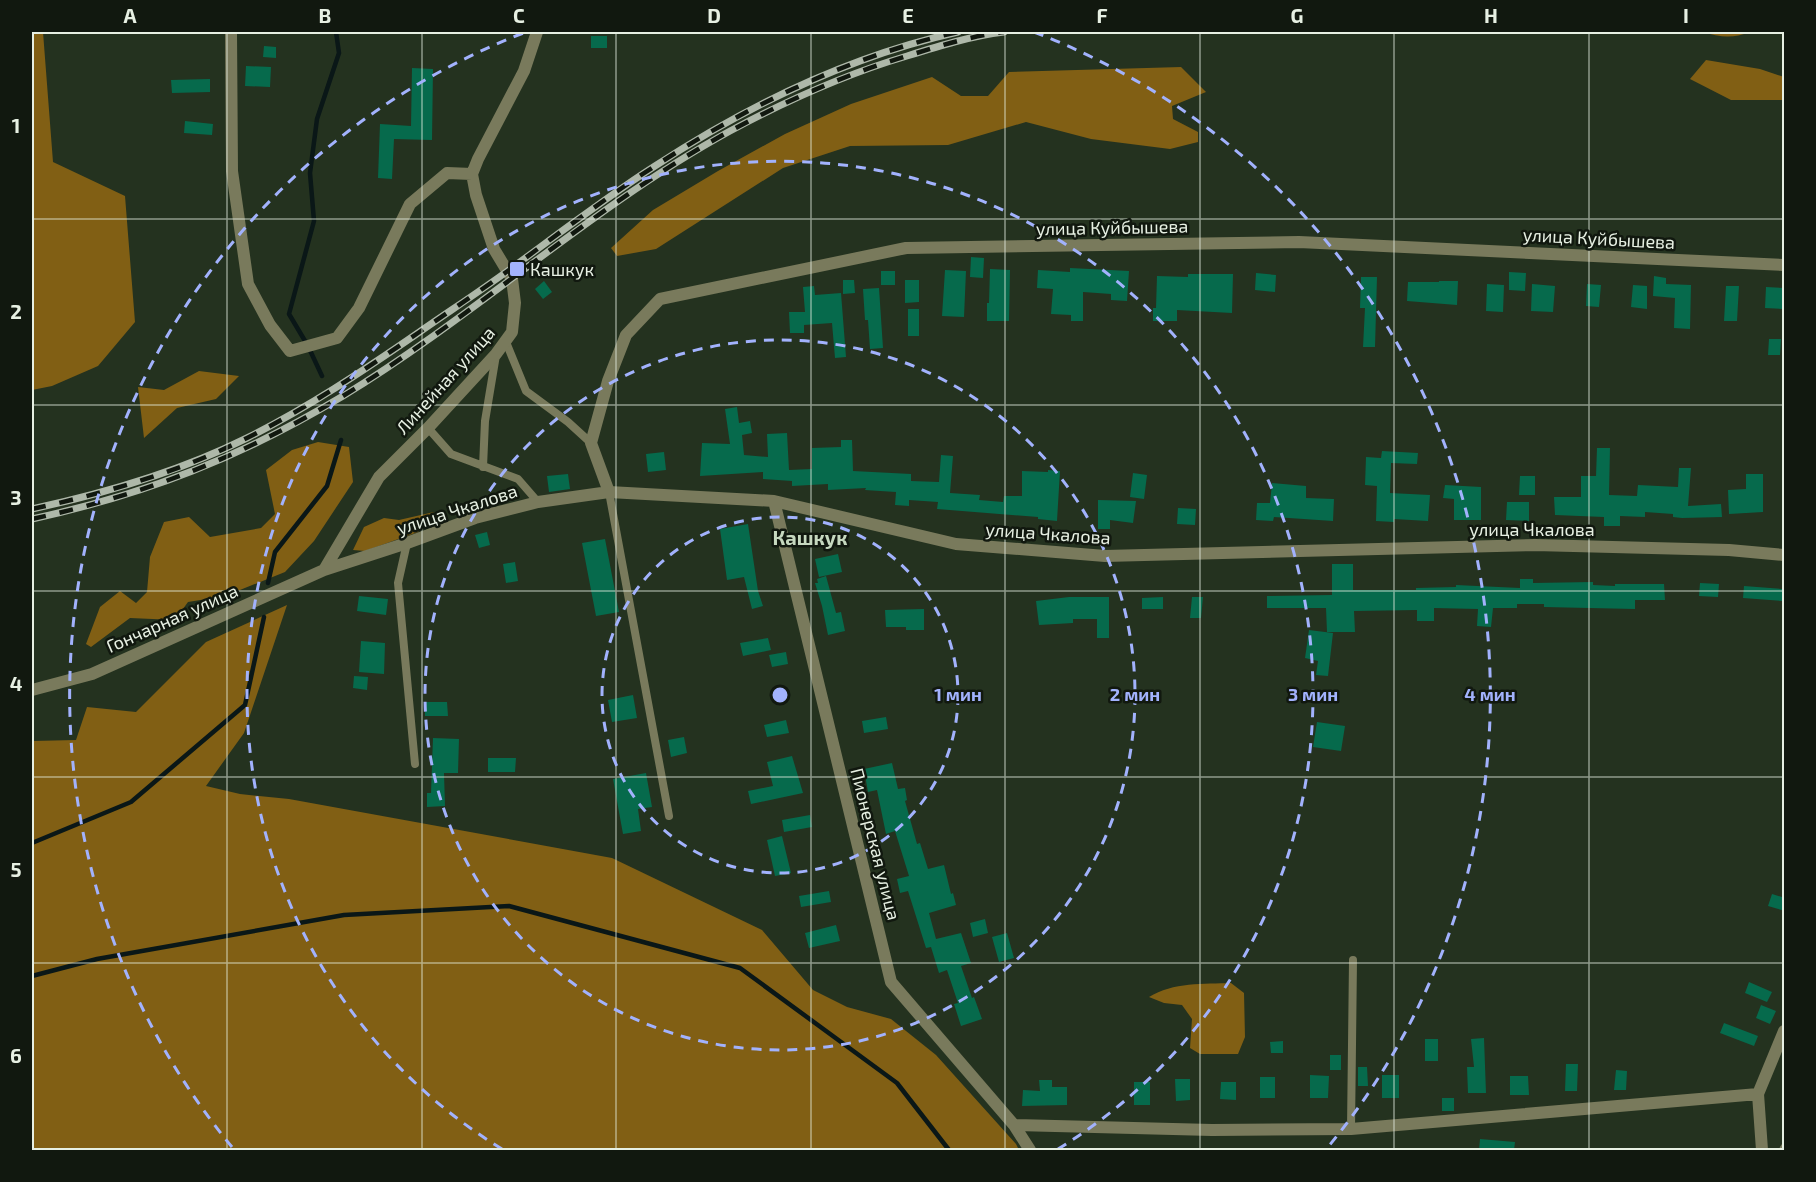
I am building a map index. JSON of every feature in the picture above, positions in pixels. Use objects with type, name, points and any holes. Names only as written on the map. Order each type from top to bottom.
[{"type":"street","points":[[231,32],[232,171],[248,284],[270,325],[290,351],[337,338],[359,308],[410,204],[447,173],[472,174],[524,71],[537,32]]},
{"type":"street","name":"Линейная улица","points":[[324,570],[378,477],[428,428],[496,354],[512,332],[515,303],[512,279],[494,249],[476,195],[472,174]]},
{"type":"street","name":"улица Куйбышева","points":[[591,443],[608,381],[626,335],[660,299],[906,248],[1299,242],[1785,265]]},
{"type":"street","points":[[591,443],[609,492]]},
{"type":"street","name":"улица Чкалова","points":[[324,570],[475,518],[538,502],[609,492],[774,501],[956,544],[1105,556],[1535,545],[1729,550],[1785,555]]},
{"type":"street","name":"Пионерская улица","points":[[774,501],[891,982],[1014,1125],[1030,1150]]},
{"type":"street","name":"Гончарная улица","points":[[32,690],[92,674],[324,570]]},
{"type":"street","points":[[1762,1150],[1758,1094],[1785,1031]]},
{"type":"street","points":[[1014,1125],[1212,1130],[1351,1129],[1758,1094]]},
{"type":"lane","points":[[506,342],[526,392],[568,422],[591,443]]},
{"type":"lane","points":[[483,467],[485,421],[496,354]]},
{"type":"lane","points":[[428,428],[451,453],[518,479],[538,502]]},
{"type":"lane","points":[[609,492],[669,816]]},
{"type":"lane","points":[[407,543],[398,583],[415,764]]},
{"type":"lane","points":[[1351,1129],[1353,960]]},
{"type":"shaded area","points":[[32,32],[43,32],[53,162],[125,196],[135,322],[98,366],[52,386],[32,390]]},
{"type":"shaded area","points":[[1702,32],[1750,32],[1737,36],[1726,36]]},
{"type":"shaded area","points":[[1706,60],[1760,69],[1784,77],[1784,100],[1731,100],[1690,79]]},
{"type":"shaded area","points":[[1181,67],[1206,92],[1172,106],[1173,119],[1198,132],[1198,142],[1170,149],[1091,139],[1026,122],[948,145],[850,146],[783,168],[656,249],[617,256],[611,248],[653,210],[785,134],[851,104],[932,77],[961,96],[988,96],[1009,72]]},
{"type":"shaded area","points":[[199,371],[239,376],[216,399],[177,408],[144,438],[138,387],[164,390]]},
{"type":"shaded area","points":[[318,442],[349,447],[353,482],[314,541],[285,572],[225,596],[188,602],[175,620],[130,618],[91,647],[86,644],[100,607],[120,591],[136,603],[147,592],[150,557],[164,522],[189,517],[210,537],[261,528],[275,514],[266,470],[292,450]]},
{"type":"shaded area","points":[[434,512],[418,532],[365,551],[353,550],[364,527],[384,518],[399,520]]},
{"type":"shaded area","points":[[287,605],[244,733],[206,786],[240,794],[289,799],[612,858],[762,930],[813,990],[847,1007],[891,1019],[936,1055],[1019,1150],[32,1150],[32,741],[76,740],[87,707],[136,712],[206,642]]},
{"type":"shaded area","points":[[1231,983],[1244,993],[1245,1037],[1238,1054],[1200,1054],[1190,1048],[1192,1019],[1182,1005],[1164,1003],[1149,997],[1178,986]]},
{"type":"building","points":[[591,36],[607,36],[607,48],[591,48]]},
{"type":"building","points":[[264,46],[276,47],[276,58],[263,57]]},
{"type":"building","points":[[246,66],[271,67],[270,87],[245,86]]},
{"type":"building","points":[[412,68],[433,69],[432,140],[394,139],[392,179],[378,178],[380,124],[411,126]]},
{"type":"building","points":[[210,79],[210,92],[172,93],[171,80]]},
{"type":"building","points":[[185,121],[213,124],[212,135],[184,133]]},
{"type":"building","points":[[971,257],[984,258],[983,278],[970,277]]},
{"type":"building","points":[[1070,268],[1129,271],[1127,301],[1111,300],[1111,294],[1083,292],[1083,321],[1071,321],[1071,315],[1051,314],[1053,289],[1037,288],[1038,270],[1070,272]]},
{"type":"building","points":[[990,269],[1010,270],[1009,321],[987,321]]},
{"type":"building","points":[[945,270],[966,271],[964,317],[942,316]]},
{"type":"building","points":[[881,271],[895,271],[895,285],[881,285]]},
{"type":"building","points":[[1509,272],[1526,273],[1525,291],[1509,290]]},
{"type":"building","points":[[1256,273],[1276,275],[1275,292],[1255,290]]},
{"type":"building","points":[[1188,274],[1233,274],[1232,313],[1177,310],[1177,321],[1153,321],[1153,308],[1156,308],[1157,276],[1188,277]]},
{"type":"building","points":[[1654,276],[1666,278],[1666,284],[1691,285],[1690,329],[1674,328],[1675,298],[1653,296]]},
{"type":"building","points":[[1361,277],[1377,277],[1375,347],[1363,347],[1365,308],[1360,308]]},
{"type":"building","points":[[843,280],[854,280],[855,293],[843,294]]},
{"type":"building","points":[[905,280],[919,280],[919,302],[905,303]]},
{"type":"building","points":[[544,281],[552,292],[543,299],[535,289]]},
{"type":"building","points":[[1458,281],[1457,305],[1407,301],[1408,282]]},
{"type":"building","points":[[1487,284],[1504,285],[1503,312],[1486,311]]},
{"type":"building","points":[[1532,284],[1555,286],[1553,312],[1531,311]]},
{"type":"building","points":[[1587,284],[1601,285],[1599,307],[1586,306]]},
{"type":"building","points":[[1633,285],[1647,286],[1647,309],[1631,307]]},
{"type":"building","points":[[814,286],[815,295],[841,293],[846,357],[835,358],[832,323],[804,325],[804,333],[790,333],[789,312],[805,312],[803,287]]},
{"type":"building","points":[[1726,286],[1739,286],[1737,321],[1724,321]]},
{"type":"building","points":[[1766,287],[1785,288],[1784,309],[1765,308]]},
{"type":"building","points":[[879,288],[883,348],[870,349],[863,289]]},
{"type":"building","points":[[908,309],[919,309],[919,336],[908,336]]},
{"type":"building","points":[[1769,339],[1781,339],[1780,355],[1768,355]]},
{"type":"building","points":[[737,407],[739,423],[750,421],[752,433],[742,435],[744,455],[768,457],[767,434],[787,433],[789,470],[812,469],[812,448],[841,447],[841,440],[852,440],[853,471],[911,474],[911,481],[939,482],[941,455],[953,456],[950,493],[980,495],[979,500],[1003,502],[1004,496],[1022,496],[1022,471],[1060,471],[1057,521],[1038,519],[1038,517],[937,509],[938,502],[909,500],[909,506],[895,505],[896,492],[865,490],[866,488],[828,490],[828,484],[792,486],[792,481],[763,479],[763,472],[700,476],[702,443],[730,444],[725,409]]},
{"type":"building","points":[[1597,448],[1610,448],[1609,495],[1637,496],[1638,485],[1678,487],[1679,468],[1691,468],[1688,506],[1721,504],[1722,517],[1682,518],[1673,517],[1673,514],[1645,512],[1645,517],[1620,516],[1620,526],[1604,526],[1604,517],[1555,515],[1554,497],[1581,497],[1581,476],[1596,476]]},
{"type":"building","points":[[1382,451],[1418,453],[1417,464],[1391,463],[1390,493],[1430,495],[1428,521],[1394,519],[1394,522],[1376,521],[1377,486],[1365,485],[1366,457],[1381,458]]},
{"type":"building","points":[[664,452],[666,470],[648,472],[646,454]]},
{"type":"building","points":[[1133,473],[1147,475],[1144,499],[1130,497]]},
{"type":"building","points":[[568,474],[570,489],[549,492],[547,476]]},
{"type":"building","points":[[1746,474],[1763,474],[1763,512],[1729,514],[1728,490],[1746,489]]},
{"type":"building","points":[[1520,476],[1535,476],[1535,495],[1519,495]]},
{"type":"building","points":[[1272,483],[1306,486],[1306,498],[1334,499],[1333,521],[1274,517],[1273,521],[1256,520],[1257,503],[1270,503]]},
{"type":"building","points":[[1445,485],[1481,487],[1481,520],[1454,520],[1454,499],[1443,498]]},
{"type":"building","points":[[1098,500],[1136,501],[1133,523],[1110,520],[1110,529],[1098,529]]},
{"type":"building","points":[[1507,502],[1529,502],[1529,521],[1506,520]]},
{"type":"building","points":[[1178,508],[1196,509],[1195,525],[1177,524]]},
{"type":"building","points":[[748,524],[758,591],[763,606],[752,609],[744,577],[727,580],[720,529]]},
{"type":"building","points":[[487,532],[490,545],[479,548],[475,535]]},
{"type":"building","points":[[605,539],[619,612],[596,616],[582,543]]},
{"type":"building","points":[[838,554],[842,572],[819,577],[815,559]]},
{"type":"building","points":[[515,562],[518,581],[506,583],[503,564]]},
{"type":"building","points":[[1332,564],[1353,564],[1353,590],[1416,590],[1416,588],[1456,587],[1456,585],[1520,588],[1520,579],[1533,579],[1533,583],[1593,582],[1593,585],[1615,586],[1615,584],[1664,584],[1665,600],[1635,600],[1635,609],[1544,607],[1544,604],[1517,604],[1517,608],[1493,608],[1491,627],[1477,626],[1478,609],[1434,608],[1434,621],[1417,621],[1417,610],[1354,611],[1355,632],[1327,632],[1326,608],[1267,608],[1267,596],[1332,595]]},
{"type":"building","points":[[826,576],[836,613],[841,612],[845,631],[828,635],[815,583],[818,583],[817,579]]},
{"type":"building","points":[[1700,583],[1719,584],[1718,597],[1699,596]]},
{"type":"building","points":[[1744,586],[1782,589],[1782,601],[1743,598]]},
{"type":"building","points":[[359,596],[388,599],[386,615],[357,611]]},
{"type":"building","points":[[1069,597],[1109,597],[1109,638],[1097,638],[1097,619],[1073,619],[1073,623],[1039,625],[1036,601]]},
{"type":"building","points":[[1163,597],[1163,609],[1142,609],[1142,598]]},
{"type":"building","points":[[1192,597],[1203,597],[1201,618],[1190,618]]},
{"type":"building","points":[[924,609],[924,630],[886,627],[885,610]]},
{"type":"building","points":[[1309,630],[1333,633],[1328,676],[1316,675],[1318,661],[1305,658]]},
{"type":"building","points":[[768,638],[771,650],[743,656],[740,643]]},
{"type":"building","points":[[361,641],[385,643],[384,674],[359,672]]},
{"type":"building","points":[[786,652],[788,664],[772,667],[769,655]]},
{"type":"building","points":[[354,676],[368,677],[367,690],[353,688]]},
{"type":"building","points":[[633,695],[637,718],[612,722],[608,700]]},
{"type":"building","points":[[425,702],[447,702],[448,716],[425,716]]},
{"type":"building","points":[[886,717],[888,729],[864,733],[862,721]]},
{"type":"building","points":[[786,720],[789,733],[767,737],[764,725]]},
{"type":"building","points":[[1317,722],[1345,726],[1341,751],[1313,747]]},
{"type":"building","points":[[684,737],[687,753],[671,757],[668,740]]},
{"type":"building","points":[[433,738],[459,739],[458,773],[444,773],[445,806],[427,807],[427,793],[431,793]]},
{"type":"building","points":[[792,756],[803,793],[751,804],[748,791],[773,786],[767,762]]},
{"type":"building","points":[[488,758],[516,758],[515,772],[488,772]]},
{"type":"building","points":[[892,763],[898,789],[905,788],[907,800],[905,801],[917,844],[920,843],[928,869],[944,865],[951,894],[953,893],[956,905],[929,913],[936,939],[961,933],[971,963],[961,966],[982,1019],[961,1026],[954,1004],[958,1003],[947,970],[939,973],[931,947],[926,948],[908,891],[900,893],[897,879],[909,876],[895,831],[886,834],[877,790],[868,792],[864,769]]},
{"type":"building","points":[[646,773],[652,807],[638,809],[641,831],[623,834],[613,779]]},
{"type":"building","points":[[810,815],[812,827],[784,832],[782,820]]},
{"type":"building","points":[[782,836],[791,873],[775,876],[767,840]]},
{"type":"building","points":[[829,891],[831,902],[801,907],[799,896]]},
{"type":"building","points":[[1772,894],[1785,898],[1785,911],[1768,906]]},
{"type":"building","points":[[985,919],[988,933],[973,937],[970,923]]},
{"type":"building","points":[[836,925],[840,941],[809,948],[805,933]]},
{"type":"building","points":[[1007,933],[1014,958],[999,962],[992,937]]},
{"type":"building","points":[[1749,982],[1772,992],[1767,1002],[1745,993]]},
{"type":"building","points":[[1761,1005],[1776,1011],[1770,1024],[1756,1018]]},
{"type":"building","points":[[1724,1023],[1758,1036],[1754,1046],[1720,1033]]},
{"type":"building","points":[[1484,1038],[1486,1093],[1468,1093],[1467,1067],[1474,1067],[1471,1039]]},
{"type":"building","points":[[1425,1039],[1438,1039],[1438,1061],[1425,1061]]},
{"type":"building","points":[[1283,1041],[1283,1053],[1271,1053],[1270,1042]]},
{"type":"building","points":[[1330,1055],[1341,1055],[1341,1070],[1330,1070]]},
{"type":"building","points":[[1566,1064],[1578,1064],[1577,1091],[1565,1091]]},
{"type":"building","points":[[1358,1067],[1367,1067],[1368,1086],[1358,1086]]},
{"type":"building","points":[[1616,1070],[1627,1071],[1626,1090],[1614,1090]]},
{"type":"building","points":[[1310,1075],[1329,1076],[1328,1098],[1310,1098]]},
{"type":"building","points":[[1382,1075],[1399,1075],[1399,1098],[1382,1098]]},
{"type":"building","points":[[1510,1076],[1528,1076],[1529,1095],[1510,1095]]},
{"type":"building","points":[[1260,1077],[1275,1077],[1275,1098],[1260,1098]]},
{"type":"building","points":[[1175,1079],[1190,1079],[1190,1100],[1176,1101]]},
{"type":"building","points":[[1039,1080],[1052,1080],[1052,1087],[1067,1087],[1067,1105],[1022,1106],[1023,1090],[1040,1091]]},
{"type":"building","points":[[1134,1082],[1150,1082],[1150,1105],[1134,1105]]},
{"type":"building","points":[[1221,1082],[1236,1082],[1236,1100],[1220,1099]]},
{"type":"building","points":[[1442,1098],[1454,1098],[1454,1111],[1442,1111]]},
{"type":"building","points":[[1480,1139],[1515,1142],[1514,1150],[1479,1150]]},
{"type":"waterway","points":[[322,376],[289,314],[314,221],[310,173],[317,119],[339,53],[336,32]]},
{"type":"waterway","points":[[268,583],[275,552],[327,486],[341,440]]},
{"type":"waterway","points":[[32,843],[131,802],[245,705],[264,617]]},
{"type":"waterway","points":[[32,976],[97,959],[344,915],[509,906],[740,968],[897,1083],[949,1150]]},
{"type":"railway","points":[[32,509],[142,480],[195,461],[247,438],[313,402],[356,375],[486,286],[636,178],[726,123],[839,69],[918,42],[958,32]]},
{"type":"railway","points":[[32,519],[115,498],[192,471],[305,418],[343,396],[440,331],[630,193],[679,161],[751,120],[861,71],[955,42],[1004,32]]},
{"type":"place","name":"Кашкук","points":[[517,269]]},
{"type":"district","name":"Кашкук","points":[[810,537]]}]
